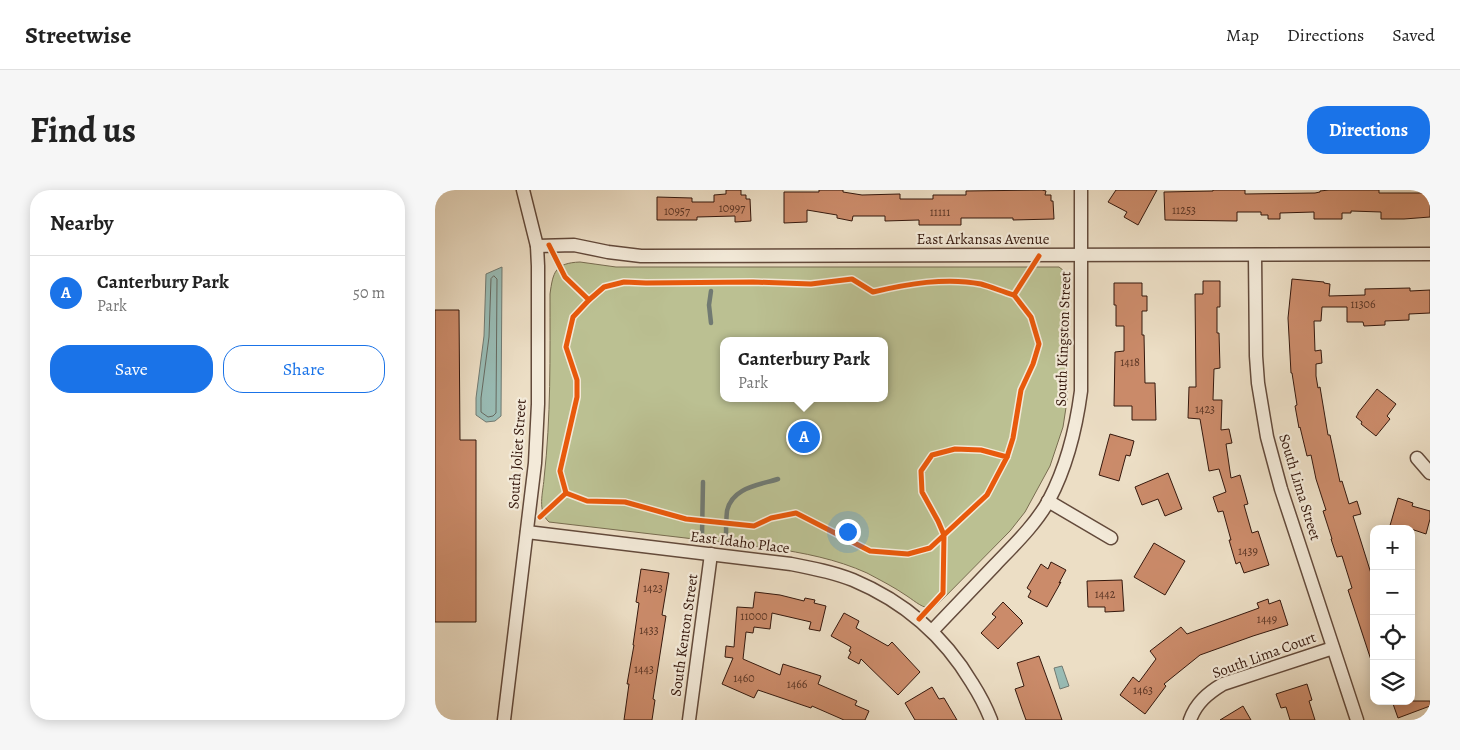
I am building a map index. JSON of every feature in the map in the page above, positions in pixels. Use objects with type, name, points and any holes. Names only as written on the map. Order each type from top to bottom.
[{"type":"street","name":"South Joliet Street","points":[[504,720],[527,532],[539,404],[537,246],[523,190]]},
{"type":"street","name":"South Kingston Street","points":[[931,631],[1017,541],[1048,501],[1071,446],[1081,391],[1081,190]]},
{"type":"street","name":"East Arkansas Avenue","points":[[537,246],[574,246],[641,256],[1430,254]]},
{"type":"street","name":"South Lima Street","points":[[1255,255],[1256,356],[1258,383],[1267,437],[1281,489],[1357,720]]},
{"type":"street","points":[[1417,458],[1430,473]]},
{"type":"street","points":[[1048,501],[1111,538]]},
{"type":"street","name":"East Idaho Place","points":[[527,532],[791,564],[827,571],[875,590],[898,604],[931,631]]},
{"type":"street","name":"South Kenton Street","points":[[689,720],[711,554]]},
{"type":"street","points":[[931,631],[965,671],[991,720]]},
{"type":"street","name":"South Lima Court","points":[[1190,720],[1201,701],[1211,691],[1223,684],[1333,648]]},
{"type":"green space","points":[[580,262],[616,267],[1059,267],[1068,274],[1067,401],[1063,427],[1050,466],[1025,512],[1010,531],[933,609],[919,604],[867,573],[820,557],[771,548],[549,522],[543,513],[542,502],[549,410],[550,294],[554,274],[565,264]]},
{"type":"water","points":[[502,267],[501,416],[495,421],[486,422],[476,415],[476,398],[484,336],[486,274]]},
{"type":"water","points":[[1062,666],[1069,686],[1060,689],[1054,668]]},
{"type":"building","points":[[726,190],[741,190],[741,195],[746,195],[746,199],[750,199],[751,221],[735,222],[735,216],[697,217],[697,220],[657,220],[657,197],[692,198],[692,202],[714,202],[714,195],[726,194]]},
{"type":"building","points":[[819,190],[843,190],[843,192],[862,195],[900,194],[900,199],[933,199],[933,195],[966,195],[966,191],[1042,190],[1046,191],[1045,195],[1051,195],[1054,219],[961,218],[961,225],[919,225],[919,220],[885,221],[885,216],[853,216],[852,221],[837,218],[837,215],[807,210],[807,222],[784,223],[784,192],[819,192]]},
{"type":"building","points":[[1116,190],[1157,190],[1138,225],[1124,217],[1127,212],[1108,202]]},
{"type":"building","points":[[1245,190],[1245,194],[1315,193],[1329,190],[1379,190],[1379,193],[1430,192],[1430,217],[1381,219],[1381,212],[1351,211],[1351,213],[1342,213],[1342,219],[1314,219],[1314,212],[1280,213],[1280,219],[1268,219],[1268,215],[1261,215],[1261,212],[1237,212],[1237,221],[1165,220],[1164,192]]},
{"type":"building","points":[[1292,279],[1330,284],[1329,296],[1365,295],[1365,289],[1410,288],[1410,291],[1430,290],[1430,313],[1409,314],[1409,320],[1385,321],[1385,325],[1364,326],[1363,322],[1347,322],[1347,307],[1322,307],[1321,321],[1314,321],[1315,351],[1321,350],[1322,363],[1316,364],[1316,376],[1318,388],[1320,387],[1328,435],[1330,435],[1340,482],[1342,481],[1349,504],[1357,501],[1361,514],[1353,516],[1370,570],[1370,657],[1348,590],[1352,588],[1342,556],[1337,557],[1331,539],[1323,511],[1326,510],[1311,455],[1307,456],[1299,428],[1291,373],[1288,318]]},
{"type":"building","points":[[1203,281],[1220,281],[1217,333],[1219,333],[1220,368],[1214,369],[1213,400],[1222,400],[1221,430],[1229,429],[1232,443],[1226,444],[1231,478],[1240,475],[1248,504],[1244,505],[1252,533],[1258,531],[1269,565],[1244,573],[1240,562],[1236,564],[1223,511],[1218,512],[1213,497],[1226,492],[1219,469],[1209,471],[1200,419],[1188,418],[1189,387],[1196,387],[1195,294],[1203,294]]},
{"type":"building","points":[[1114,283],[1142,283],[1142,296],[1147,296],[1147,311],[1142,311],[1145,383],[1155,383],[1156,420],[1132,420],[1132,406],[1114,406],[1115,352],[1124,351],[1124,326],[1116,326]]},
{"type":"building","points":[[435,310],[459,310],[460,440],[476,440],[476,622],[435,622]]},
{"type":"building","points":[[1377,389],[1396,404],[1387,416],[1390,419],[1376,436],[1361,424],[1362,422],[1356,417]]},
{"type":"building","points":[[1110,434],[1134,441],[1130,456],[1126,455],[1119,481],[1099,475]]},
{"type":"building","points":[[1168,473],[1182,509],[1165,516],[1158,499],[1142,505],[1135,487]]},
{"type":"building","points":[[1398,498],[1413,503],[1412,506],[1430,511],[1426,534],[1415,530],[1415,525],[1390,525]]},
{"type":"building","points":[[1154,543],[1185,561],[1165,595],[1134,577]]},
{"type":"building","points":[[1051,562],[1066,570],[1047,607],[1028,597],[1031,591],[1027,588],[1041,564],[1048,569]]},
{"type":"building","points":[[641,569],[669,573],[662,615],[666,616],[653,699],[655,700],[652,720],[624,720],[629,684],[627,684],[639,603],[636,602]]},
{"type":"building","points":[[1122,580],[1124,611],[1105,612],[1105,607],[1088,607],[1087,581]]},
{"type":"building","points":[[755,592],[780,595],[804,601],[805,598],[815,600],[814,603],[826,606],[820,631],[809,629],[811,622],[772,613],[770,629],[754,627],[753,633],[746,632],[743,659],[780,675],[783,664],[821,676],[818,684],[857,701],[855,705],[869,711],[865,720],[844,720],[812,706],[811,708],[758,690],[754,698],[722,684],[733,658],[725,657],[726,646],[734,647],[737,607],[753,608]]},
{"type":"building","points":[[1268,599],[1269,604],[1280,600],[1288,625],[1200,655],[1164,684],[1166,686],[1145,714],[1120,695],[1133,677],[1139,682],[1156,659],[1150,651],[1181,627],[1187,634],[1259,608],[1257,603]]},
{"type":"building","points":[[1003,602],[1023,623],[998,649],[981,633],[996,617],[992,614]]},
{"type":"building","points":[[844,613],[859,621],[856,628],[888,646],[892,642],[920,672],[898,695],[861,659],[859,664],[848,658],[851,647],[831,636]]},
{"type":"building","points":[[1039,656],[1062,720],[1026,720],[1022,709],[1015,689],[1024,686],[1017,663]]},
{"type":"building","points":[[1307,684],[1312,700],[1309,701],[1315,720],[1290,720],[1286,707],[1281,708],[1276,694]]},
{"type":"building","points":[[932,687],[939,699],[944,698],[957,720],[915,720],[905,703]]},
{"type":"building","points":[[1415,701],[1430,701],[1430,706],[1398,718],[1393,705],[1415,705]]},
{"type":"building","points":[[1243,706],[1251,720],[1220,720]]},
{"type":"waterway","points":[[711,291],[709,305],[711,323]]},
{"type":"waterway","points":[[726,539],[727,511],[735,497],[755,485],[778,479]]},
{"type":"waterway","points":[[702,536],[703,482]]},
{"type":"cycle path","points":[[549,245],[565,277],[589,300],[573,317],[566,347],[577,380],[577,397],[560,471],[566,493]]},
{"type":"cycle path","points":[[589,300],[604,287],[624,282],[811,284],[852,279],[873,292],[913,284],[954,281],[981,284],[1014,295],[1039,256]]},
{"type":"cycle path","points":[[1007,457],[1013,438],[1021,390],[1033,364],[1039,344],[1031,317],[1014,295]]},
{"type":"cycle path","points":[[540,517],[566,493],[587,501],[625,502],[686,519],[754,526],[771,518],[796,513],[870,551],[908,554],[930,548],[987,495],[1007,457],[981,450],[955,449],[932,455],[921,471],[922,492],[938,521],[944,535],[943,593],[919,619]]},
{"type":"place","name":"Canterbury Park","points":[[804,437]]}]
